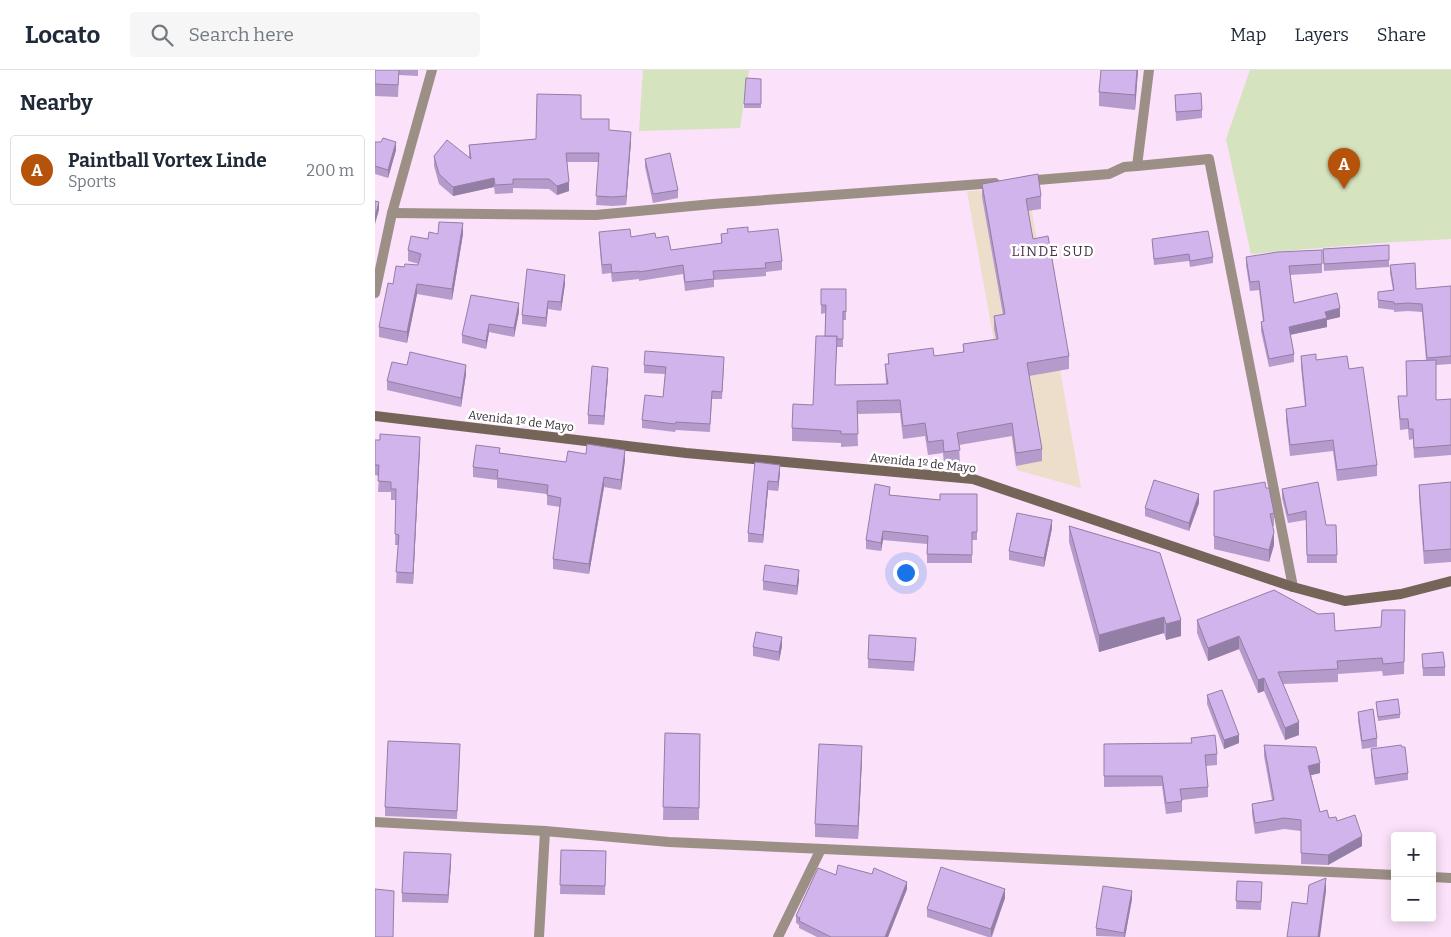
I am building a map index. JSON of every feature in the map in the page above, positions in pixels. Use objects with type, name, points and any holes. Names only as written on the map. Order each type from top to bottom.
[{"type":"main road","name":"Avenida 1º de Mayo","points":[[375,416],[686,454],[973,479],[1293,587],[1345,601],[1401,594],[1451,581]]},
{"type":"street","points":[[375,293],[392,213],[432,70]]},
{"type":"street","points":[[1137,166],[1149,70]]},
{"type":"street","points":[[392,213],[596,215],[713,204],[1109,174],[1124,167],[1209,158],[1293,587]]},
{"type":"street","points":[[375,822],[545,831],[669,842],[1391,875]]},
{"type":"street","points":[[539,937],[545,831]]},
{"type":"street","points":[[778,937],[821,849]]},
{"type":"street","points":[[1436,877],[1451,878]]},
{"type":"shaded area","points":[[1028,190],[1081,488],[1017,470],[967,191]]},
{"type":"green space","points":[[643,70],[749,70],[740,128],[639,131]]},
{"type":"green space","points":[[1250,70],[1451,70],[1451,239],[1251,254],[1226,139]]},
{"type":"building","points":[[375,70],[399,70],[398,85],[375,84]]},
{"type":"building","points":[[1101,70],[1137,70],[1135,95],[1099,92]]},
{"type":"building","points":[[746,78],[761,79],[761,104],[744,104]]},
{"type":"building","points":[[1201,93],[1202,110],[1176,112],[1175,95]]},
{"type":"building","points":[[537,94],[581,95],[581,119],[609,119],[609,130],[631,132],[626,196],[596,196],[599,153],[566,153],[569,182],[557,186],[549,179],[513,179],[513,184],[495,185],[494,178],[453,187],[439,174],[434,156],[447,140],[471,159],[469,145],[536,139]]},
{"type":"building","points":[[383,138],[396,142],[388,170],[375,166],[375,142],[381,142]]},
{"type":"building","points":[[670,153],[678,190],[653,194],[645,159]]},
{"type":"building","points":[[1038,174],[1041,196],[1026,199],[1033,239],[1048,236],[1069,356],[1027,363],[1042,449],[1016,453],[1012,423],[957,433],[960,450],[944,452],[943,440],[928,442],[925,423],[903,426],[900,400],[857,401],[858,434],[841,434],[841,431],[792,428],[793,404],[813,405],[816,336],[837,336],[835,385],[888,384],[885,364],[889,364],[888,354],[933,348],[934,356],[964,352],[963,344],[998,339],[994,316],[1005,314],[982,184]]},
{"type":"building","points":[[375,201],[379,202],[375,216]]},
{"type":"building","points":[[439,222],[463,223],[452,289],[417,284],[407,332],[379,327],[388,283],[393,284],[396,266],[404,267],[405,264],[418,265],[421,254],[408,250],[411,236],[428,239],[429,232],[438,234]]},
{"type":"building","points":[[748,227],[748,232],[778,229],[782,261],[765,263],[766,268],[713,271],[714,279],[685,282],[683,265],[639,272],[612,273],[611,264],[602,265],[599,232],[630,229],[631,237],[655,233],[656,238],[668,236],[671,250],[722,243],[721,234],[728,233],[727,229]]},
{"type":"building","points":[[1208,231],[1213,257],[1190,261],[1189,254],[1154,259],[1152,239]]},
{"type":"building","points":[[1389,245],[1389,260],[1324,264],[1323,249]]},
{"type":"building","points":[[1322,250],[1322,264],[1289,266],[1294,303],[1337,293],[1340,308],[1325,312],[1327,318],[1289,327],[1294,354],[1269,359],[1261,322],[1264,321],[1259,281],[1250,282],[1246,257],[1278,252]]},
{"type":"building","points":[[1415,263],[1416,289],[1451,286],[1451,356],[1427,358],[1422,304],[1394,304],[1394,302],[1378,300],[1378,292],[1394,290],[1390,265]]},
{"type":"building","points":[[527,269],[565,275],[561,302],[548,301],[546,318],[522,315]]},
{"type":"building","points":[[821,289],[846,289],[846,312],[843,311],[843,339],[837,339],[837,336],[825,336],[826,305],[821,305]]},
{"type":"building","points":[[471,295],[519,303],[514,328],[489,324],[486,341],[462,335]]},
{"type":"building","points":[[645,351],[724,357],[722,392],[712,391],[710,424],[676,422],[675,424],[642,420],[645,395],[663,397],[666,367],[644,365]]},
{"type":"building","points":[[410,352],[466,365],[461,398],[387,381],[392,362],[407,365]]},
{"type":"building","points":[[1316,354],[1316,360],[1347,356],[1349,369],[1363,367],[1377,465],[1337,470],[1333,440],[1290,445],[1286,409],[1306,406],[1301,356]]},
{"type":"building","points":[[1436,360],[1436,400],[1451,399],[1451,445],[1414,448],[1413,429],[1409,429],[1408,419],[1400,419],[1398,396],[1407,396],[1406,361]]},
{"type":"building","points":[[592,366],[608,368],[604,416],[588,415]]},
{"type":"building","points":[[380,434],[420,437],[413,573],[396,572],[399,535],[395,534],[396,489],[391,489],[391,482],[378,481],[379,465],[375,465],[375,440],[380,440]]},
{"type":"building","points":[[587,444],[625,450],[621,480],[604,477],[589,564],[553,559],[561,498],[547,495],[548,485],[497,478],[498,470],[473,467],[476,445],[500,448],[499,453],[566,462],[568,451],[586,454]]},
{"type":"building","points":[[755,462],[780,465],[778,482],[768,481],[763,535],[748,533]]},
{"type":"building","points":[[1154,480],[1199,494],[1189,523],[1145,508]]},
{"type":"building","points":[[1265,482],[1266,488],[1269,488],[1274,513],[1270,514],[1274,532],[1269,550],[1214,536],[1214,491]]},
{"type":"building","points":[[1318,482],[1326,525],[1336,525],[1337,555],[1307,555],[1306,511],[1288,515],[1282,489]]},
{"type":"building","points":[[1451,482],[1451,549],[1424,551],[1419,485]]},
{"type":"building","points":[[875,484],[890,487],[889,495],[940,500],[940,494],[977,494],[977,532],[972,532],[972,555],[927,554],[928,536],[883,531],[881,543],[866,540]]},
{"type":"building","points":[[1017,513],[1052,520],[1044,558],[1009,551]]},
{"type":"building","points":[[1069,526],[1160,553],[1181,620],[1166,624],[1164,617],[1099,635]]},
{"type":"building","points":[[765,565],[799,570],[797,586],[763,581]]},
{"type":"building","points":[[1274,590],[1318,614],[1334,613],[1335,631],[1381,627],[1382,610],[1405,610],[1404,662],[1383,664],[1382,658],[1337,661],[1338,669],[1278,672],[1299,722],[1285,728],[1264,678],[1258,680],[1239,636],[1208,648],[1197,620]]},
{"type":"building","points":[[756,632],[782,637],[779,652],[753,647]]},
{"type":"building","points":[[869,635],[916,638],[914,662],[868,659]]},
{"type":"building","points":[[1443,652],[1445,667],[1423,668],[1422,654]]},
{"type":"building","points":[[1222,690],[1239,735],[1224,740],[1207,695]]},
{"type":"building","points":[[1398,699],[1400,714],[1378,717],[1376,702]]},
{"type":"building","points":[[1373,709],[1377,738],[1362,741],[1358,712]]},
{"type":"building","points":[[665,733],[700,734],[699,808],[663,807]]},
{"type":"building","points":[[1215,735],[1217,754],[1205,755],[1208,787],[1180,789],[1182,801],[1166,803],[1162,776],[1104,776],[1104,744],[1192,743],[1191,738]]},
{"type":"building","points":[[388,741],[460,744],[457,811],[385,807]]},
{"type":"building","points":[[819,744],[862,746],[858,826],[815,824]]},
{"type":"building","points":[[1264,745],[1316,747],[1320,763],[1308,766],[1320,812],[1327,810],[1329,818],[1336,817],[1337,821],[1355,815],[1362,836],[1328,855],[1301,853],[1301,820],[1284,818],[1255,823],[1252,804],[1274,800]]},
{"type":"building","points":[[1401,745],[1405,747],[1408,773],[1375,778],[1371,749]]},
{"type":"building","points":[[561,850],[606,851],[605,886],[560,885]]},
{"type":"building","points":[[404,852],[451,854],[448,895],[402,893]]},
{"type":"building","points":[[838,865],[872,874],[874,868],[907,882],[885,937],[831,937],[799,921],[800,918],[796,916],[818,868],[836,875]]},
{"type":"building","points":[[941,867],[1005,889],[991,929],[927,909]]},
{"type":"building","points":[[1326,878],[1318,937],[1287,937],[1292,902],[1307,904],[1309,885]]},
{"type":"building","points":[[1237,881],[1262,882],[1261,902],[1236,901]]},
{"type":"building","points":[[1103,886],[1132,891],[1124,933],[1096,928]]},
{"type":"building","points":[[375,889],[394,891],[393,937],[375,937]]},
{"type":"place","name":"Paintball Vortex Linde","points":[[1344,189]]},
{"type":"district","name":"LINDE SUD","points":[[1053,251]]}]
